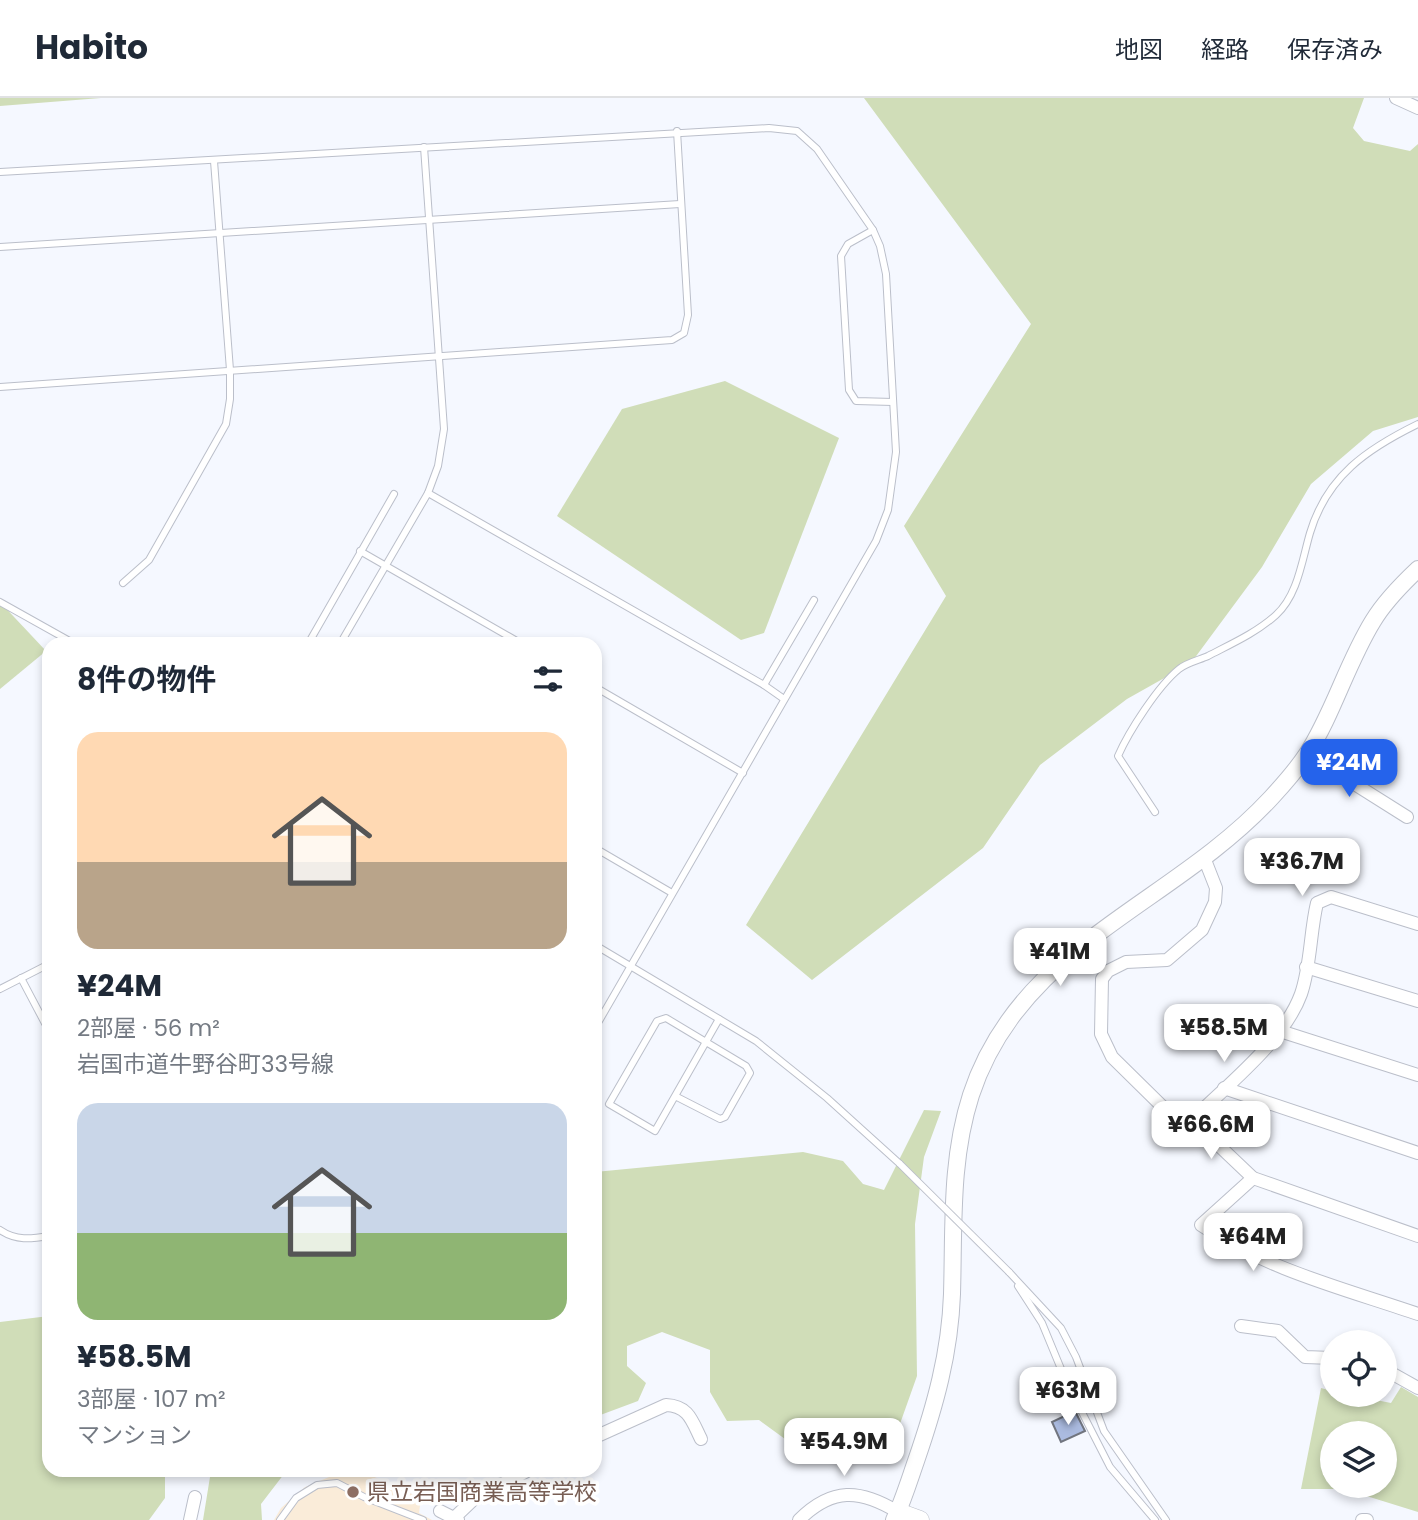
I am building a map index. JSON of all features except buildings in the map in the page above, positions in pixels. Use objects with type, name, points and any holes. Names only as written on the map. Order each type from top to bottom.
[{"type":"main road","points":[[896,1516],[920,1520]]},
{"type":"street","points":[[1396,98],[1418,108]]},
{"type":"street","points":[[799,1520],[826,1499],[850,1493],[876,1499],[896,1516],[939,1392],[952,1296],[951,1228],[958,1157],[971,1095],[985,1063],[1018,1006],[1039,982],[1073,951],[1205,860],[1271,798],[1307,754],[1373,620],[1392,595],[1418,569]]},
{"type":"street","points":[[1307,754],[1407,817]]},
{"type":"street","points":[[1205,860],[1216,888],[1215,902],[1202,930],[1167,960],[1117,965],[1108,971],[1099,988],[1101,1034],[1112,1057],[1174,1118],[1192,1120],[1253,1178],[1418,1236]]},
{"type":"street","points":[[1192,1120],[1280,1031],[1302,992],[1317,903],[1331,897],[1418,924]]},
{"type":"street","points":[[1306,967],[1418,1001]]},
{"type":"street","points":[[1280,1031],[1418,1075]]},
{"type":"street","points":[[1224,1088],[1418,1153]]},
{"type":"street","points":[[1253,1178],[1201,1225],[1231,1245],[1276,1265],[1418,1314]]},
{"type":"street","points":[[1241,1326],[1278,1331],[1305,1357],[1320,1358]]},
{"type":"street","points":[[1397,1376],[1418,1388]]},
{"type":"street","points":[[602,1434],[666,1405],[677,1405],[687,1411],[701,1439]]},
{"type":"street","points":[[435,1516],[456,1519],[475,1498],[516,1477]]},
{"type":"street","points":[[190,1520],[195,1497]]},
{"type":"lane","points":[[0,172],[677,131],[769,128],[797,131],[817,149],[873,230],[886,274],[896,452],[888,510],[876,541],[602,1015]]},
{"type":"lane","points":[[0,387],[672,340],[684,333],[688,315],[677,131]]},
{"type":"lane","points":[[344,637],[428,493],[438,466],[444,429],[424,147]]},
{"type":"lane","points":[[123,583],[149,560],[226,424],[230,399],[230,370],[214,161]]},
{"type":"lane","points":[[0,247],[680,204]]},
{"type":"lane","points":[[873,230],[848,244],[841,256],[849,390],[856,401],[892,402]]},
{"type":"lane","points":[[1154,812],[1118,756],[1130,729],[1179,670],[1242,639],[1278,614],[1297,582],[1311,530],[1324,500],[1340,475],[1387,440],[1418,424]]},
{"type":"lane","points":[[428,493],[764,685],[784,699]]},
{"type":"lane","points":[[311,637],[394,495]]},
{"type":"lane","points":[[360,551],[510,637]]},
{"type":"lane","points":[[764,685],[814,600]]},
{"type":"lane","points":[[0,602],[62,637]]},
{"type":"lane","points":[[602,691],[743,773]]},
{"type":"lane","points":[[602,852],[672,892]]},
{"type":"lane","points":[[602,948],[755,1041],[827,1098],[900,1164],[1009,1272],[1061,1328],[1076,1357],[1104,1431],[1166,1520]]},
{"type":"lane","points":[[0,989],[42,968]]},
{"type":"lane","points":[[21,978],[42,1018]]},
{"type":"lane","points":[[675,1096],[712,1118],[725,1117],[750,1073],[746,1066],[705,1042],[666,1018],[657,1021],[609,1104],[655,1131],[705,1042],[719,1019]]},
{"type":"lane","points":[[0,1230],[9,1236],[27,1240],[42,1237]]},
{"type":"lane","points":[[1009,1272],[1042,1323],[1066,1381],[1110,1467],[1156,1520]]},
{"type":"lane","points":[[279,1520],[296,1497],[317,1485],[337,1483],[364,1497],[423,1520]]},
{"type":"shaded area","name":"県立岩国商業高等学校","points":[[329,1477],[374,1477],[421,1498],[419,1513],[432,1520],[274,1520],[281,1508],[305,1487]]},
{"type":"green space","points":[[0,98],[101,98],[0,106]]},
{"type":"green space","points":[[864,98],[1364,98],[1353,128],[1364,141],[1410,151],[1418,144],[1418,417],[1373,431],[1311,484],[1262,567],[1191,663],[1127,699],[1040,765],[983,848],[812,980],[746,925],[946,596],[904,526],[1031,324]]},
{"type":"green space","points":[[725,381],[839,438],[764,633],[741,640],[557,516],[622,409]]},
{"type":"green space","points":[[0,602],[42,647],[42,654],[0,689]]},
{"type":"green space","points":[[924,1110],[941,1111],[924,1157],[915,1224],[917,1376],[896,1435],[878,1460],[830,1464],[785,1439],[759,1420],[727,1421],[710,1392],[710,1350],[662,1332],[627,1346],[627,1366],[646,1383],[638,1401],[602,1414],[602,1171],[803,1152],[843,1161],[863,1184],[884,1190]]},
{"type":"green space","points":[[42,1317],[42,1477],[165,1477],[165,1498],[149,1520],[0,1520],[0,1322]]},
{"type":"green space","points":[[1401,1387],[1418,1397],[1418,1512],[1373,1498],[1397,1498],[1397,1421],[1320,1421],[1320,1489],[1301,1489],[1320,1393],[1320,1407],[1397,1407],[1397,1393]]},
{"type":"green space","points":[[210,1477],[282,1477],[261,1504],[262,1520],[203,1520]]},
{"type":"place","name":"県立岩国商業高等学校","points":[[353,1492]]}]
